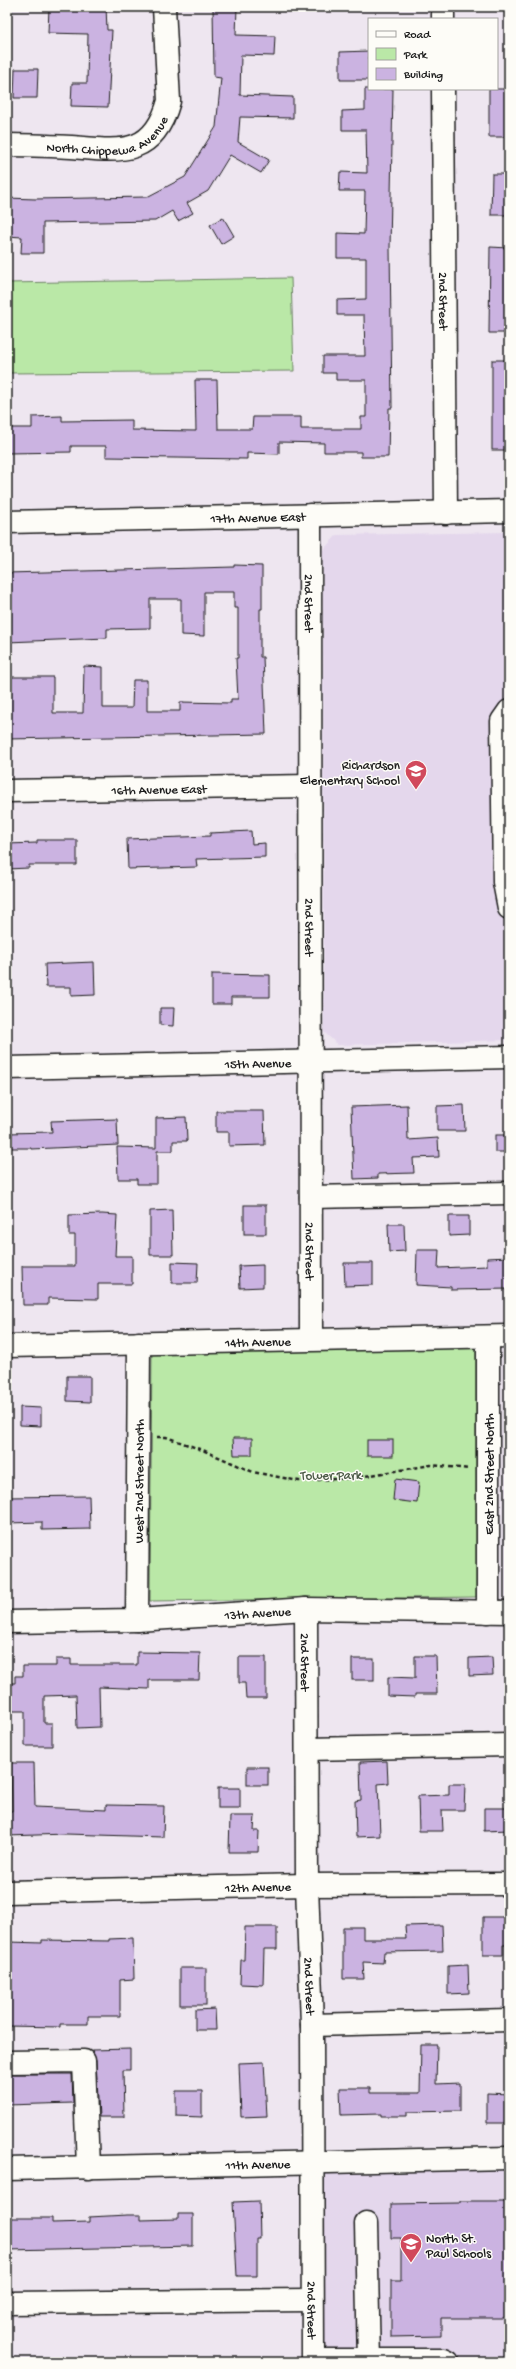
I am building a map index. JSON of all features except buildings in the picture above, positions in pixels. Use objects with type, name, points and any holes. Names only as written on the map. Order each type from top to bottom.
[{"type":"street","name":"North Chippewa Avenue","points":[[7,145],[112,151],[138,144],[149,137],[165,116],[169,101],[164,7]]},
{"type":"street","points":[[443,7],[443,18]]},
{"type":"street","name":"2nd Street","points":[[443,90],[446,513]]},
{"type":"street","name":"17th Avenue East","points":[[7,522],[509,511]]},
{"type":"street","name":"2nd Street","points":[[310,515],[311,1338]]},
{"type":"street","points":[[509,711],[502,721],[504,882],[509,908]]},
{"type":"street","name":"16th Avenue East","points":[[7,791],[310,786]]},
{"type":"street","name":"15th Avenue","points":[[7,1068],[509,1057]]},
{"type":"street","points":[[311,1197],[509,1193]]},
{"type":"street","name":"14th Avenue","points":[[7,1346],[311,1338],[509,1336]]},
{"type":"street","name":"East 2nd Street North","points":[[488,1337],[488,1470],[499,1612]]},
{"type":"street","name":"West 2nd Street North","points":[[137,1620],[139,1343]]},
{"type":"street","name":"2nd Street","points":[[306,1609],[307,1885],[312,2025],[313,2361]]},
{"type":"street","name":"13th Avenue","points":[[7,1622],[137,1620],[306,1609],[499,1612]]},
{"type":"street","points":[[306,1748],[509,1744]]},
{"type":"street","name":"12th Avenue","points":[[7,1892],[307,1885],[509,1884]]},
{"type":"street","points":[[312,2025],[509,2020]]},
{"type":"street","points":[[7,2062],[84,2061],[88,2168]]},
{"type":"street","name":"11th Avenue","points":[[7,2169],[509,2158]]},
{"type":"street","points":[[366,2223],[369,2361]]},
{"type":"street","points":[[7,2303],[312,2300]]},
{"type":"street","points":[[313,2361],[444,2360],[448,2362]]},
{"type":"path","points":[[139,1436],[166,1437],[205,1451],[253,1472],[299,1481],[353,1478],[431,1466],[488,1470]]},
{"type":"shaded area","name":"Richardson Elementary School","points":[[509,532],[509,1040],[338,1045],[324,1032],[323,550],[337,535]]},
{"type":"shaded area","name":"North St. Paul Schools","points":[[312,2163],[509,2166],[509,2362],[313,2362]]},
{"type":"green space","points":[[291,278],[294,371],[7,373],[7,283]]},
{"type":"green space","name":"Tower Park","points":[[476,1346],[476,1597],[150,1601],[152,1353]]},
{"type":"place","name":"Richardson Elementary School","points":[[416,790]]},
{"type":"place","name":"North St. Paul Schools","points":[[411,2264]]}]
